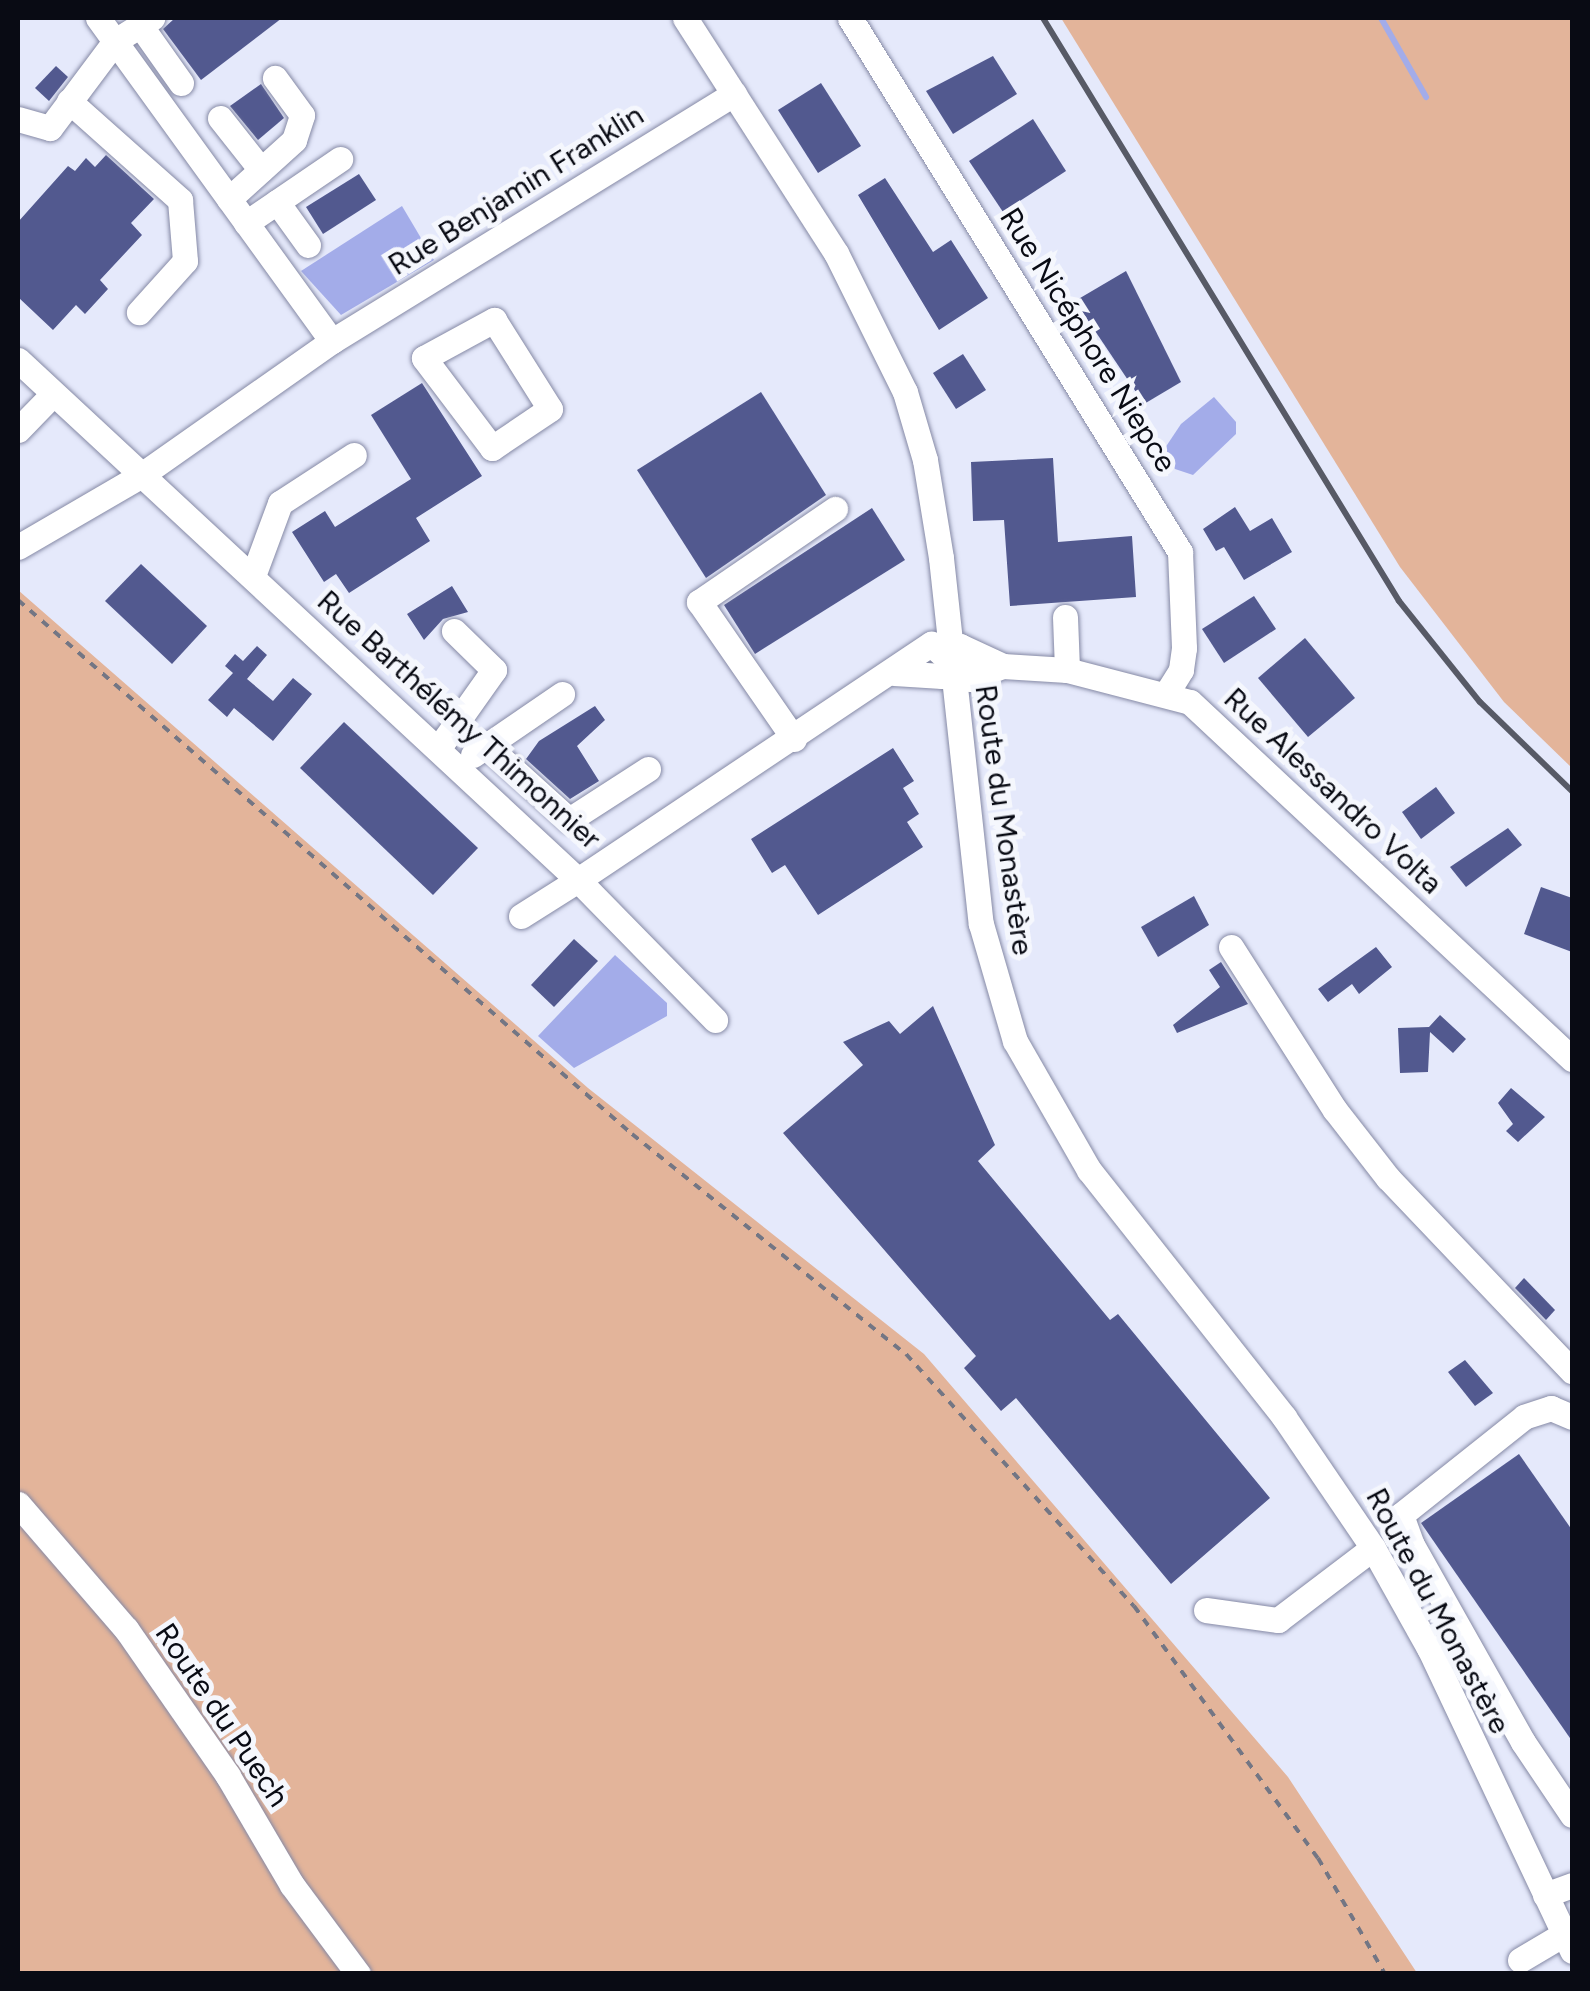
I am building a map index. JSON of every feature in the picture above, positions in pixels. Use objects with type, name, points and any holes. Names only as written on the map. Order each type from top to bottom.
[{"type":"street","points":[[98,18],[332,341]]},
{"type":"street","name":"Route du Monastère","points":[[685,18],[836,253],[904,392],[926,460],[981,924],[1014,1041],[1089,1170],[1284,1417],[1374,1548],[1429,1648],[1569,1941]]},
{"type":"street","name":"Rue Nicéphore Niepce","points":[[850,18],[1180,552],[1184,648],[1180,670],[1167,692]]},
{"type":"street","points":[[18,120],[50,128],[115,42],[146,21],[181,82]]},
{"type":"street","points":[[229,198],[294,140],[302,115],[275,78]]},
{"type":"street","name":"Rue Benjamin Franklin","points":[[18,547],[140,476],[332,341],[734,94]]},
{"type":"street","points":[[69,100],[180,200],[185,260],[139,312]]},
{"type":"street","points":[[220,118],[261,170]]},
{"type":"street","points":[[246,223],[340,158]]},
{"type":"street","points":[[277,202],[308,245]]},
{"type":"street","points":[[494,320],[550,409],[492,448],[424,358],[494,320]]},
{"type":"street","name":"Rue Barthélémy Thimonnier","points":[[18,360],[578,880],[894,673],[942,676],[950,664]]},
{"type":"street","points":[[18,430],[53,394]]},
{"type":"street","points":[[253,576],[280,503],[354,455]]},
{"type":"street","points":[[794,738],[699,602],[835,510]]},
{"type":"street","points":[[1065,617],[1067,670]]},
{"type":"street","points":[[448,758],[494,670],[454,631]]},
{"type":"street","name":"Rue Alessandro Volta","points":[[950,664],[960,646],[1003,666],[1067,670],[1167,692],[1207,716],[1572,1059]]},
{"type":"street","points":[[448,758],[486,746],[562,694]]},
{"type":"street","points":[[486,746],[568,820],[648,770]]},
{"type":"street","points":[[521,916],[578,880],[715,1020]]},
{"type":"street","points":[[1231,947],[1336,1110],[1388,1178],[1572,1371]]},
{"type":"street","points":[[1572,1417],[1551,1408],[1524,1417],[1401,1515],[1412,1546],[1523,1742],[1572,1815]]},
{"type":"street","name":"Route du Puech","points":[[18,1504],[126,1630],[228,1776],[292,1885],[358,1974]]},
{"type":"street","points":[[1206,1610],[1278,1620],[1374,1548]]},
{"type":"street","points":[[1544,1895],[1572,1884]]},
{"type":"street","points":[[1520,1960],[1569,1941]]},
{"type":"path","points":[[18,600],[632,1134],[906,1354],[1134,1606],[1318,1858],[1385,1974]]},
{"type":"shaded area","points":[[1061,18],[1572,18],[1572,768],[1504,702],[1400,567]]},
{"type":"shaded area","points":[[18,590],[588,1088],[924,1354],[1288,1777],[1417,1973],[18,1973]]},
{"type":"water","points":[[402,206],[434,260],[341,315],[301,271]]},
{"type":"water","points":[[1214,397],[1236,422],[1236,434],[1193,475],[1175,469],[1165,448],[1181,424]]},
{"type":"water","points":[[615,955],[667,1003],[667,1016],[574,1068],[538,1036]]},
{"type":"building","points":[[175,18],[282,18],[201,80],[163,29]]},
{"type":"building","points":[[993,56],[1017,94],[953,134],[926,91]]},
{"type":"building","points":[[56,66],[68,77],[49,101],[35,88]]},
{"type":"building","points":[[821,83],[861,146],[818,173],[778,110]]},
{"type":"building","points":[[261,84],[284,118],[258,140],[230,106]]},
{"type":"building","points":[[1033,119],[1066,171],[1003,212],[969,161]]},
{"type":"building","points":[[106,155],[154,199],[131,223],[142,235],[100,280],[108,289],[85,314],[76,305],[53,330],[18,297],[18,222],[68,166],[75,171],[86,158],[95,167]]},
{"type":"building","points":[[359,174],[376,200],[323,234],[306,207]]},
{"type":"building","points":[[885,178],[933,252],[951,240],[988,298],[939,330],[858,195]]},
{"type":"building","points":[[1126,271],[1181,382],[1144,404],[1075,301]]},
{"type":"building","points":[[963,354],[986,390],[956,409],[933,373]]},
{"type":"building","points":[[422,383],[482,476],[416,518],[430,541],[349,593],[336,574],[324,582],[292,532],[325,511],[335,527],[411,479],[371,415]]},
{"type":"building","points":[[761,392],[826,495],[706,578],[637,470]]},
{"type":"building","points":[[1053,458],[1058,542],[1132,536],[1136,597],[1010,606],[1004,520],[973,521],[971,462]]},
{"type":"building","points":[[1235,507],[1250,531],[1272,518],[1292,552],[1244,580],[1224,547],[1216,551],[1203,529]]},
{"type":"building","points":[[872,508],[905,560],[755,654],[724,605]]},
{"type":"building","points":[[141,564],[207,626],[172,664],[105,601]]},
{"type":"building","points":[[452,586],[468,612],[443,619],[424,640],[407,614]]},
{"type":"building","points":[[1254,596],[1276,629],[1224,663],[1202,629]]},
{"type":"building","points":[[1305,638],[1355,698],[1308,737],[1258,678]]},
{"type":"building","points":[[257,646],[267,655],[247,679],[273,701],[293,678],[312,694],[273,741],[234,708],[227,717],[208,700],[233,673],[225,666],[235,654],[243,661]]},
{"type":"building","points":[[595,706],[605,720],[577,746],[599,781],[570,799],[526,759],[539,741]]},
{"type":"building","points":[[344,722],[478,848],[433,895],[300,768]]},
{"type":"building","points":[[893,748],[914,781],[903,788],[919,814],[907,822],[923,847],[818,915],[785,865],[772,873],[751,839]]},
{"type":"building","points":[[1436,787],[1455,813],[1421,839],[1402,812]]},
{"type":"building","points":[[1508,828],[1522,845],[1466,887],[1450,867]]},
{"type":"building","points":[[1541,887],[1572,898],[1572,952],[1524,934]]},
{"type":"building","points":[[1194,896],[1209,925],[1158,957],[1141,927]]},
{"type":"building","points":[[574,939],[598,961],[554,1007],[531,985]]},
{"type":"building","points":[[1376,947],[1392,967],[1359,994],[1352,984],[1328,1002],[1318,989]]},
{"type":"building","points":[[1221,962],[1248,1004],[1177,1033],[1173,1025],[1220,987],[1209,970]]},
{"type":"building","points":[[933,1006],[995,1145],[978,1161],[1110,1320],[1118,1314],[1270,1498],[1171,1584],[1016,1398],[1001,1411],[964,1368],[976,1356],[783,1133],[863,1065],[843,1042],[889,1021],[900,1034]]},
{"type":"building","points":[[1440,1015],[1466,1039],[1453,1053],[1430,1032],[1428,1072],[1400,1073],[1398,1028],[1429,1027]]},
{"type":"building","points":[[1511,1088],[1545,1117],[1518,1142],[1506,1131],[1513,1124],[1498,1103]]},
{"type":"building","points":[[1524,1278],[1555,1310],[1546,1320],[1515,1288]]},
{"type":"building","points":[[1465,1360],[1493,1393],[1475,1406],[1448,1372]]},
{"type":"building","points":[[1519,1454],[1572,1530],[1572,1741],[1421,1523]]},
{"type":"waterway","points":[[1381,18],[1426,97]]},
{"type":"railway","points":[[1043,18],[1399,601],[1480,702],[1572,791]]}]
